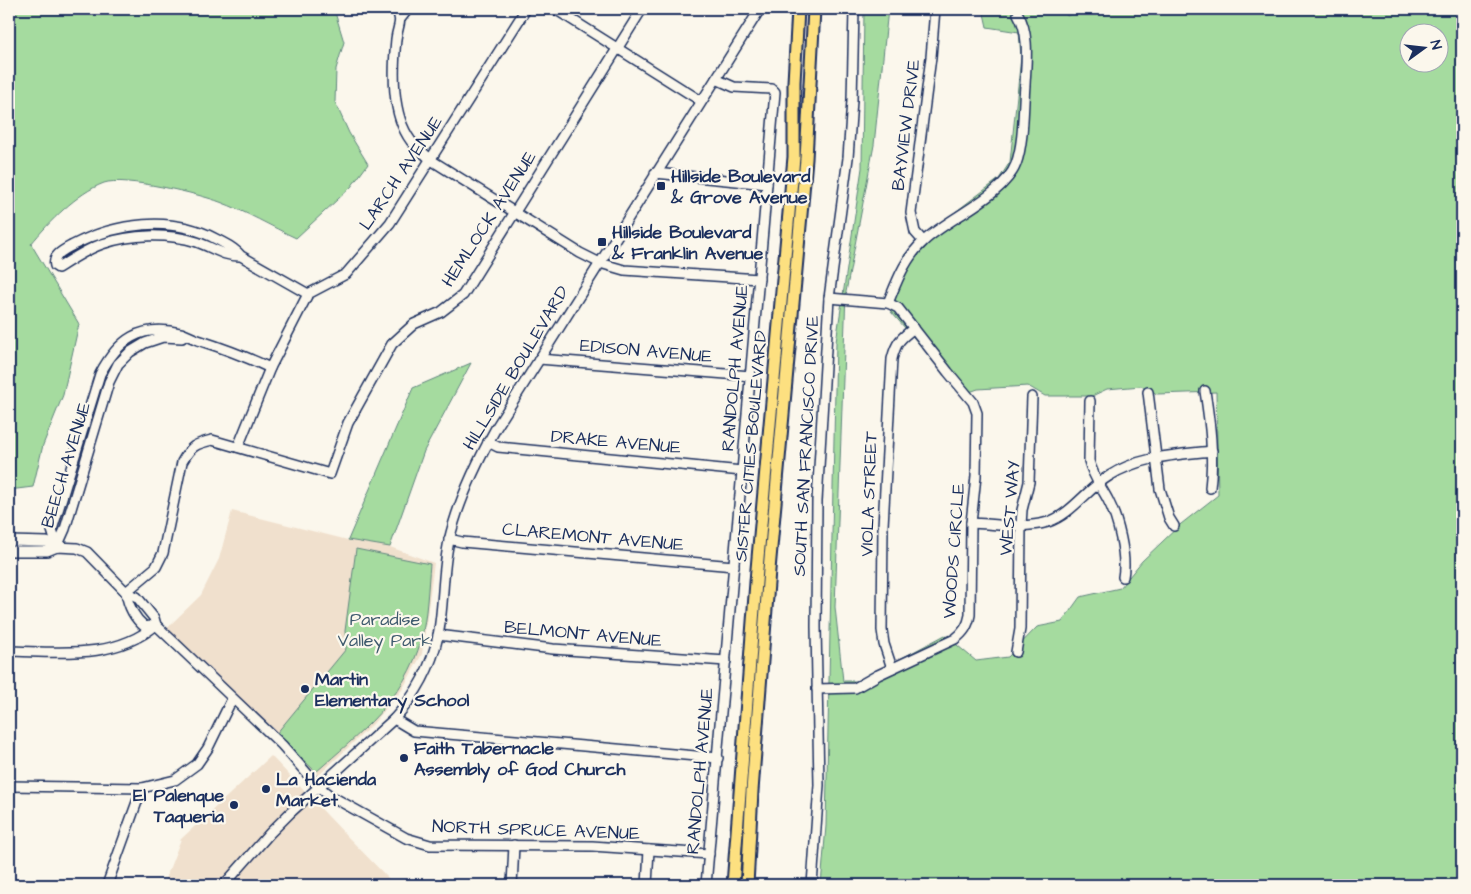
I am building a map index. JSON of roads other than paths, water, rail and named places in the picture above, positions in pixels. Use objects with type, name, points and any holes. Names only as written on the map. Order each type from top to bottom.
[{"type":"main road","name":"SISTER CITIES BOULEVARD","points":[[733,885],[759,550],[794,157],[794,82],[798,9]]},
{"type":"main road","name":"SISTER CITIES BOULEVARD","points":[[747,885],[770,561],[806,159],[814,9]]},
{"type":"street","points":[[396,9],[401,18]]},
{"type":"street","points":[[408,9],[401,18],[397,37],[394,84],[399,114],[411,140],[431,160],[600,263],[624,270],[759,279]]},
{"type":"street","name":"LARCH AVENUE","points":[[308,294],[346,274],[390,223],[526,9]]},
{"type":"street","points":[[555,9],[701,101]]},
{"type":"street","name":"HEMLOCK AVENUE","points":[[126,592],[156,567],[163,553],[182,462],[187,452],[196,444],[212,440],[330,474],[348,423],[392,344],[414,324],[441,312],[463,295],[642,9]]},
{"type":"street","name":"HILLSIDE BOULEVARD","points":[[224,885],[270,833],[318,786],[394,719],[409,703],[422,683],[438,636],[444,566],[449,539],[468,483],[488,442],[760,9]]},
{"type":"street","name":"SOUTH SAN FRANCISCO DRIVE","points":[[812,885],[819,785],[817,501],[829,298],[848,158],[852,100],[854,9]]},
{"type":"street","name":"BAYVIEW DRIVE","points":[[923,241],[915,232],[911,213],[930,66],[935,9]]},
{"type":"street","points":[[888,304],[902,269],[923,241],[997,189],[1009,178],[1016,164],[1020,149],[1026,69],[1025,31],[1018,14]]},
{"type":"street","name":"RANDOLPH AVENUE","points":[[706,885],[775,92],[772,89],[734,88],[716,79]]},
{"type":"street","points":[[655,174],[767,184]]},
{"type":"street","points":[[238,447],[270,368],[308,294],[240,256],[235,249],[211,236],[195,230],[171,225],[129,226],[98,233],[62,251],[54,262],[58,268],[84,252],[102,244],[140,236],[160,236],[198,243],[231,257],[240,256]]},
{"type":"street","points":[[98,233],[102,244]]},
{"type":"street","points":[[829,298],[888,304],[898,308],[914,328]]},
{"type":"street","name":"WOODS CIRCLE","points":[[817,689],[854,688],[955,639],[968,624],[971,523],[976,476],[977,412],[973,402],[914,328]]},
{"type":"street","name":"VIOLA STREET","points":[[892,668],[884,644],[882,630],[883,526],[892,359],[895,347],[901,338],[914,328]]},
{"type":"street","name":"BEECH AVENUE","points":[[57,547],[52,530],[100,374],[110,355],[125,341],[146,332],[163,330],[183,334],[190,338],[231,350],[270,368]]},
{"type":"street","name":"EDISON AVENUE","points":[[539,359],[751,376]]},
{"type":"street","points":[[1205,391],[1212,451],[1210,488]]},
{"type":"street","points":[[1148,392],[1160,489],[1169,518],[1174,526]]},
{"type":"street","name":"WEST WAY","points":[[1016,652],[1020,629],[1021,525],[1022,510],[1029,482],[1032,397]]},
{"type":"street","points":[[1090,401],[1090,461],[1098,484],[1109,501],[1120,534],[1124,560],[1123,577]]},
{"type":"street","name":"DRAKE AVENUE","points":[[488,442],[498,448],[742,471]]},
{"type":"street","points":[[971,523],[1036,525],[1050,521],[1064,514],[1107,476],[1121,469],[1157,457],[1212,451]]},
{"type":"street","name":"CLAREMONT AVENUE","points":[[449,539],[462,542],[734,566]]},
{"type":"street","points":[[9,541],[46,542],[57,547],[78,548],[87,552],[126,592],[137,597],[154,618],[156,625]]},
{"type":"street","points":[[9,551],[47,551],[57,547]]},
{"type":"street","points":[[126,592],[127,602],[139,622],[145,627],[156,625]]},
{"type":"street","points":[[9,651],[93,652],[130,642],[156,625]]},
{"type":"street","name":"NORTH SPRUCE AVENUE","points":[[156,625],[282,745],[318,786],[329,795],[406,838],[430,845],[592,846],[709,854]]},
{"type":"street","name":"BELMONT AVENUE","points":[[438,636],[553,649],[726,662]]},
{"type":"street","points":[[9,786],[142,788],[174,780],[197,764],[208,748],[232,699]]},
{"type":"street","points":[[394,719],[414,731],[718,758]]},
{"type":"street","points":[[107,885],[142,788]]},
{"type":"street","points":[[512,885],[514,845]]},
{"type":"street","points":[[647,885],[649,850]]},
{"type":"place","name":"Hillside Boulevard & Grove Avenue","points":[[661,186]]},
{"type":"place","name":"Hillside Boulevard & Franklin Avenue","points":[[602,242]]},
{"type":"place","name":"Martin Elementary School","points":[[305,689]]},
{"type":"place","name":"Faith Tabernacle Assembly of God Church","points":[[404,758]]},
{"type":"place","name":"La Hacienda Market","points":[[266,789]]},
{"type":"place","name":"El Palenque Taqueria","points":[[234,805]]},
{"type":"park label","name":"Paradise Valley Park","points":[[385,629]]}]
